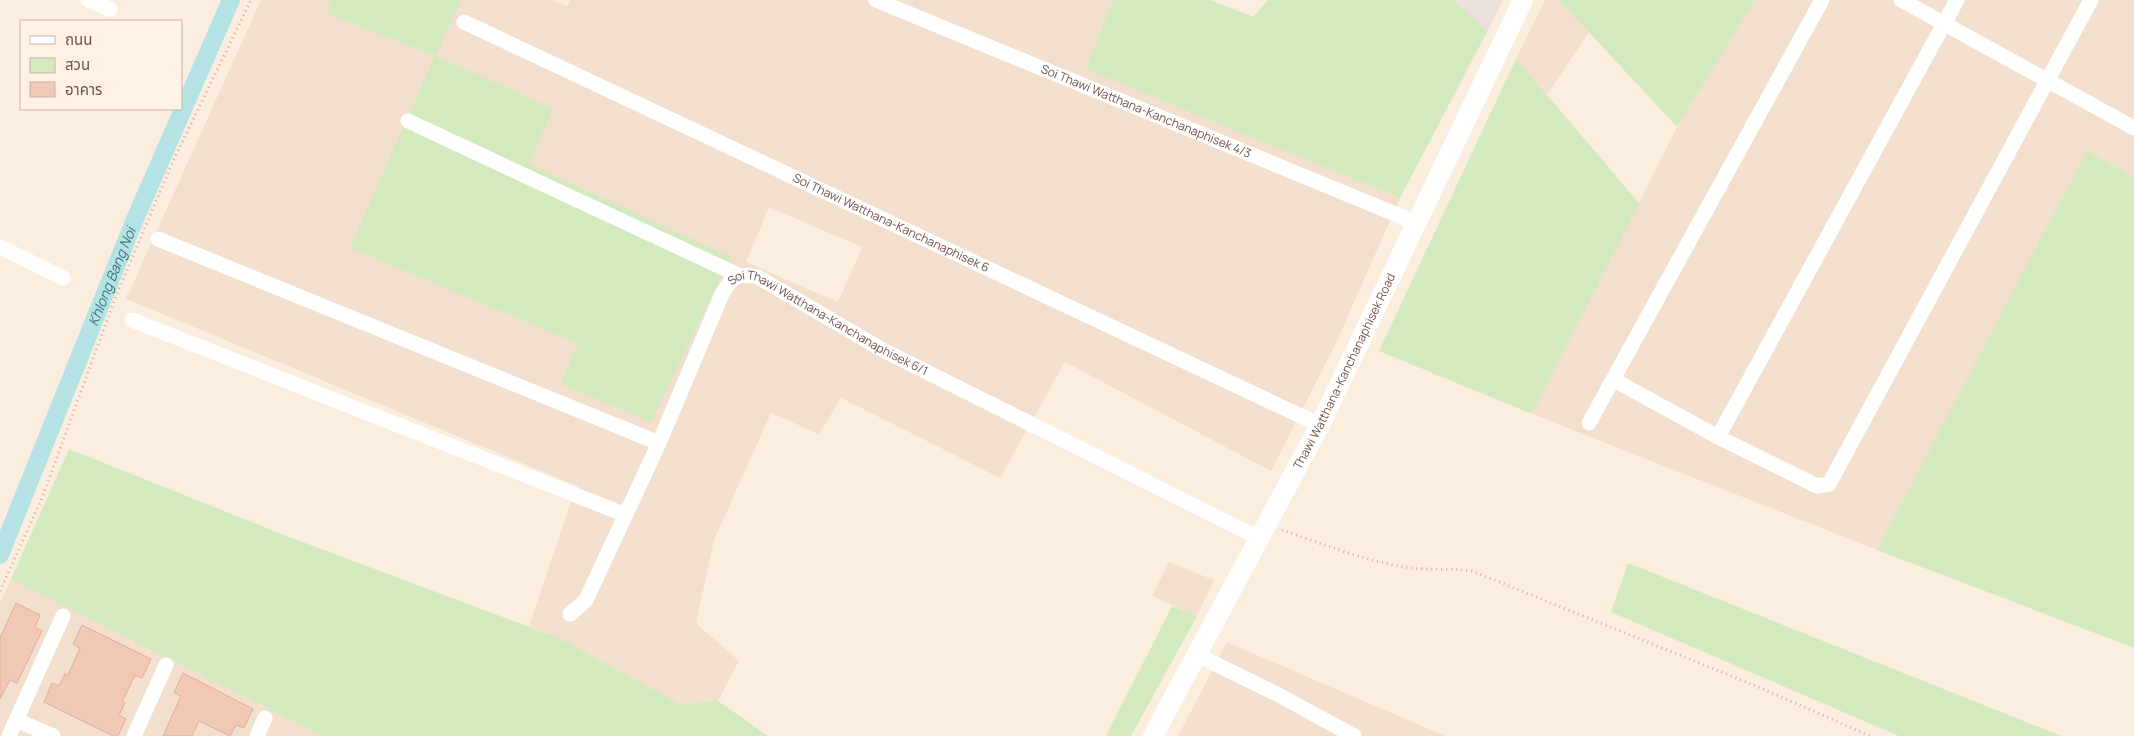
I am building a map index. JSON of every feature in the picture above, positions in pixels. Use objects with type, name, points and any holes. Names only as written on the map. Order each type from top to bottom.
[{"type":"street","points":[[88,0],[110,9]]},
{"type":"street","name":"Soi Thawi Watthana-Kanchanaphisek 4/3","points":[[876,0],[1417,223]]},
{"type":"street","name":"Thawi Watthana-Kanchanaphisek Road","points":[[1153,736],[1320,425],[1523,0]]},
{"type":"street","points":[[1589,423],[1822,0]]},
{"type":"street","points":[[1901,0],[2134,128]]},
{"type":"street","points":[[1718,437],[1957,0]]},
{"type":"street","points":[[1614,380],[1718,437],[1817,486],[1829,484],[2091,0]]},
{"type":"street","name":"Soi Thawi Watthana-Kanchanaphisek 6","points":[[464,22],[1320,425]]},
{"type":"street","points":[[408,121],[738,276]]},
{"type":"street","points":[[158,239],[659,442]]},
{"type":"street","points":[[0,247],[63,278]]},
{"type":"street","name":"Soi Thawi Watthana-Kanchanaphisek 6/1","points":[[570,614],[586,600],[659,442],[722,294],[728,284],[744,274],[758,277],[881,348],[1263,531]]},
{"type":"street","points":[[132,320],[626,515]]},
{"type":"street","points":[[9,736],[63,616]]},
{"type":"street","points":[[1197,655],[1278,694],[1354,736]]},
{"type":"street","points":[[134,736],[166,665]]},
{"type":"street","points":[[257,736],[265,718]]},
{"type":"street","points":[[16,720],[53,736]]},
{"type":"path","points":[[0,591],[42,498],[116,296],[173,161],[251,0]]},
{"type":"path","points":[[1263,531],[1368,559],[1411,568],[1453,568],[1472,571],[1756,686],[1870,736]]},
{"type":"shaded area","points":[[261,0],[332,0],[327,13],[435,56],[461,0],[553,0],[567,6],[570,0],[1113,0],[1087,69],[1400,198],[1336,343],[1271,471],[1065,362],[1000,478],[841,398],[819,434],[771,413],[714,540],[696,623],[739,661],[718,701],[680,704],[561,639],[529,626],[570,505],[580,487],[126,299]],"holes":[[[553,109],[528,164],[651,421],[578,344],[350,248]],[[769,207],[862,247],[838,302],[746,262]]]},
{"type":"shaded area","points":[[1454,0],[1503,0],[1487,32]]},
{"type":"shaded area","points":[[1545,0],[1559,0],[1589,32],[1547,95],[1516,59]]},
{"type":"shaded area","points":[[1755,0],[2134,0],[2134,177],[2087,152],[1877,550],[1532,414],[1677,127]]},
{"type":"shaded area","points":[[1169,562],[1214,580],[1197,616],[1152,596]]},
{"type":"shaded area","points":[[11,579],[323,736],[0,736],[0,603]]},
{"type":"shaded area","points":[[1227,642],[1445,736],[1178,736]]},
{"type":"green space","points":[[332,0],[461,0],[436,56],[553,109],[529,164],[731,257],[651,422],[561,384],[578,344],[350,248],[435,56],[326,13]]},
{"type":"green space","points":[[1113,0],[1210,0],[1253,17],[1268,0],[1454,0],[1487,32],[1400,198],[1086,69]]},
{"type":"green space","points":[[1559,0],[1755,0],[1677,127]]},
{"type":"green space","points":[[1516,59],[1639,203],[1532,414],[1379,351]]},
{"type":"green space","points":[[2087,151],[2134,177],[2134,648],[1877,550]]},
{"type":"green space","points":[[69,449],[284,535],[561,639],[680,704],[718,701],[768,736],[323,736],[11,579]]},
{"type":"green space","points":[[1628,563],[2061,736],[1899,736],[1611,612]]},
{"type":"green space","points":[[1172,606],[1197,616],[1131,736],[1106,736]]},
{"type":"building","points":[[16,603],[40,615],[35,627],[42,631],[17,683],[10,680],[0,699],[0,638]]},
{"type":"building","points":[[82,625],[151,659],[142,678],[135,675],[122,702],[125,703],[119,715],[126,719],[118,736],[113,736],[44,702],[52,683],[59,686],[65,674],[68,675],[80,648],[73,644]]},
{"type":"building","points":[[183,673],[253,709],[244,728],[236,725],[230,736],[199,721],[192,736],[163,736],[181,696],[174,693]]},
{"type":"waterway","name":"Khlong Bang Noi","points":[[0,555],[135,219],[231,0]]}]
